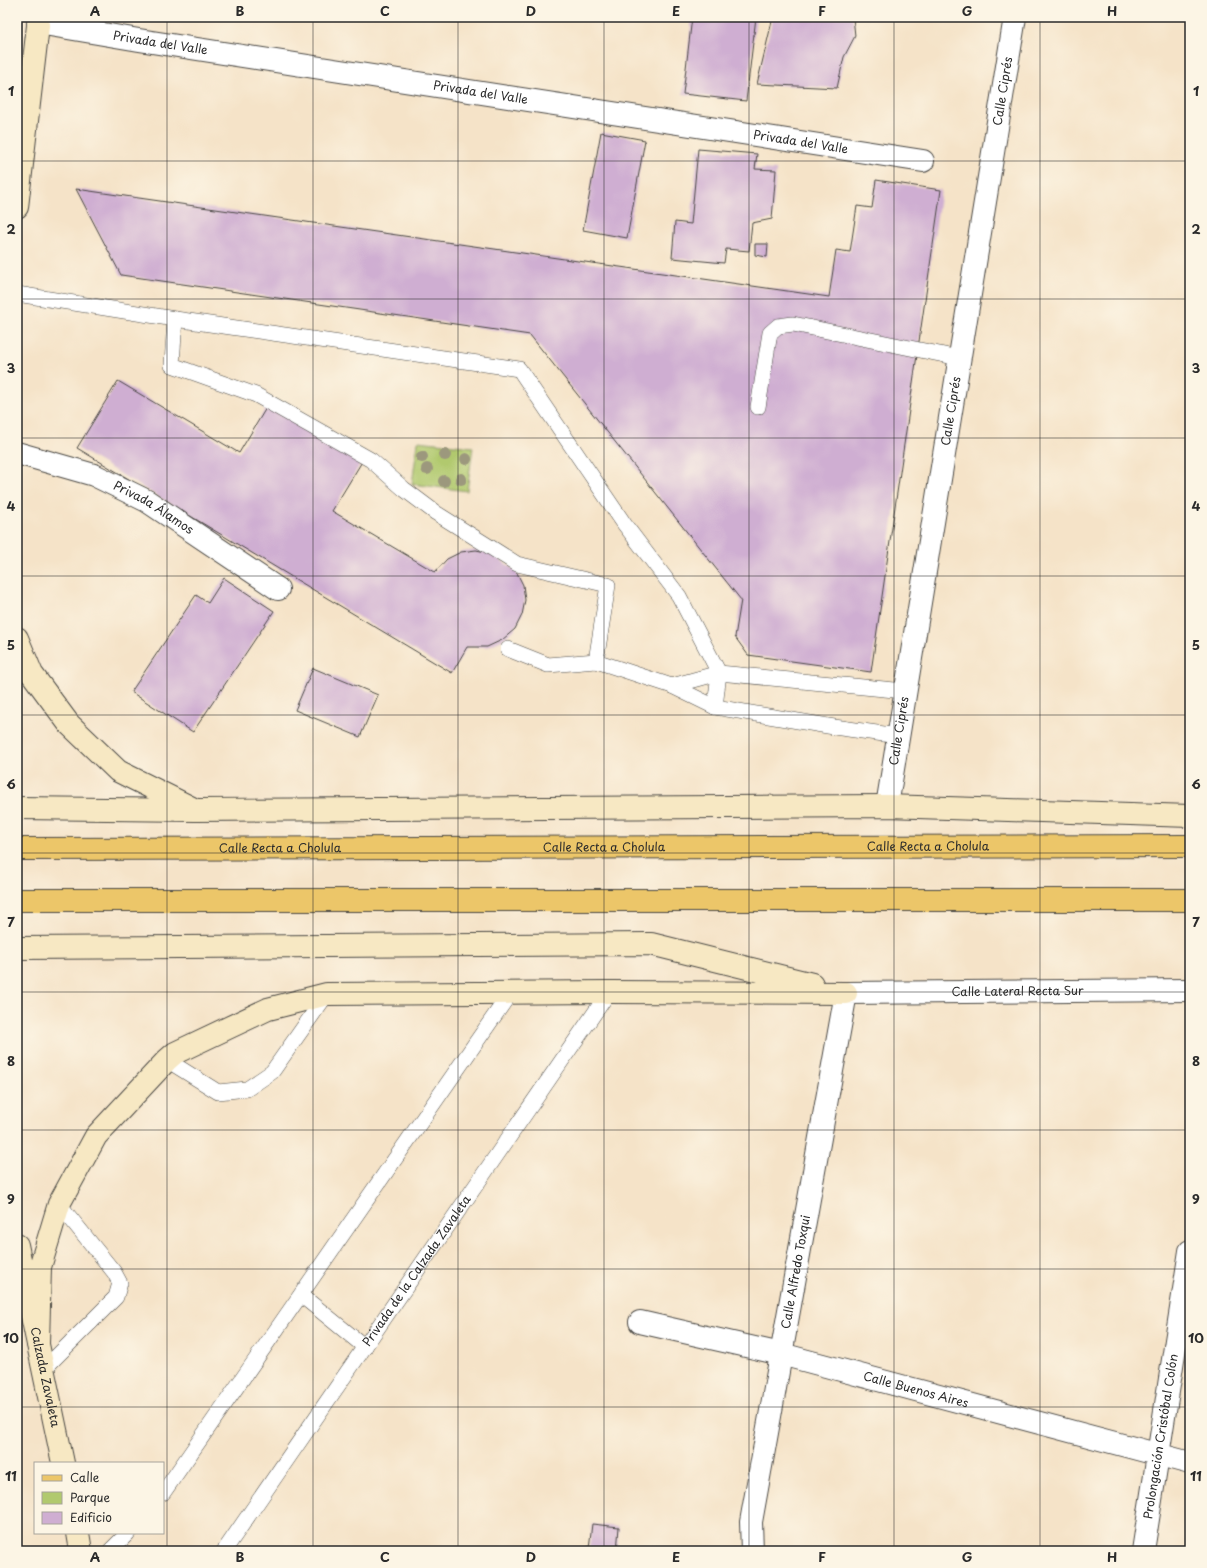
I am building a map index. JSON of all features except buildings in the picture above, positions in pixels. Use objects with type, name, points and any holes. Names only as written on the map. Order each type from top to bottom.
[{"type":"main road","points":[[17,207],[38,20]]},
{"type":"main road","points":[[17,638],[32,674],[69,724],[118,771],[196,810]]},
{"type":"main road","points":[[17,808],[196,810],[887,806],[1190,816]]},
{"type":"main road","name":"Calle Recta a Cholula","points":[[17,849],[1190,846]]},
{"type":"main road","points":[[18,900],[1190,900]]},
{"type":"main road","points":[[19,948],[651,944],[846,993]]},
{"type":"main road","points":[[38,1344],[40,1267],[59,1204],[96,1136],[167,1060],[175,1054],[268,1008],[327,994],[511,992],[846,993]]},
{"type":"main road","name":"Calzada Zavaleta","points":[[17,1245],[63,1462]]},
{"type":"main road","points":[[78,1534],[82,1551]]},
{"type":"street","name":"Calle Ciprés","points":[[887,806],[1015,17]]},
{"type":"street","name":"Privada del Valle","points":[[38,20],[139,40],[923,161]]},
{"type":"street","name":"Privada Álamos","points":[[17,454],[94,474],[147,501],[278,589]]},
{"type":"street","name":"Calle Lateral Recta Sur","points":[[846,993],[1190,990]]},
{"type":"street","name":"Calle Alfredo Toxqui","points":[[752,1551],[751,1522],[846,993]]},
{"type":"street","name":"Prolongación Cristóbal Colón","points":[[1143,1551],[1190,1251]]},
{"type":"street","name":"Calle Buenos Aires","points":[[640,1322],[781,1354],[1190,1463]]},
{"type":"lane","points":[[17,294],[175,320],[519,369],[625,525],[679,596],[720,673],[715,707]]},
{"type":"lane","points":[[175,320],[172,365],[256,395],[371,460],[409,493],[436,513],[517,564],[608,585],[596,661]]},
{"type":"lane","points":[[758,407],[770,333],[778,326],[793,324],[959,358]]},
{"type":"lane","points":[[508,649],[548,665],[596,661],[672,686],[715,707],[898,736]]},
{"type":"lane","points":[[672,686],[720,673],[905,691]]},
{"type":"lane","points":[[164,1492],[511,992]]},
{"type":"lane","name":"Privada de la Calzada Zavaleta","points":[[224,1551],[609,992]]},
{"type":"lane","points":[[167,1060],[218,1092],[247,1089],[272,1072],[327,994]]},
{"type":"lane","points":[[43,1370],[116,1297],[120,1283],[114,1272],[59,1204]]},
{"type":"lane","points":[[301,1295],[365,1347]]},
{"type":"lane","points":[[110,1551],[127,1534]]},
{"type":"green space","points":[[418,441],[473,447],[467,491],[412,484]]}]
